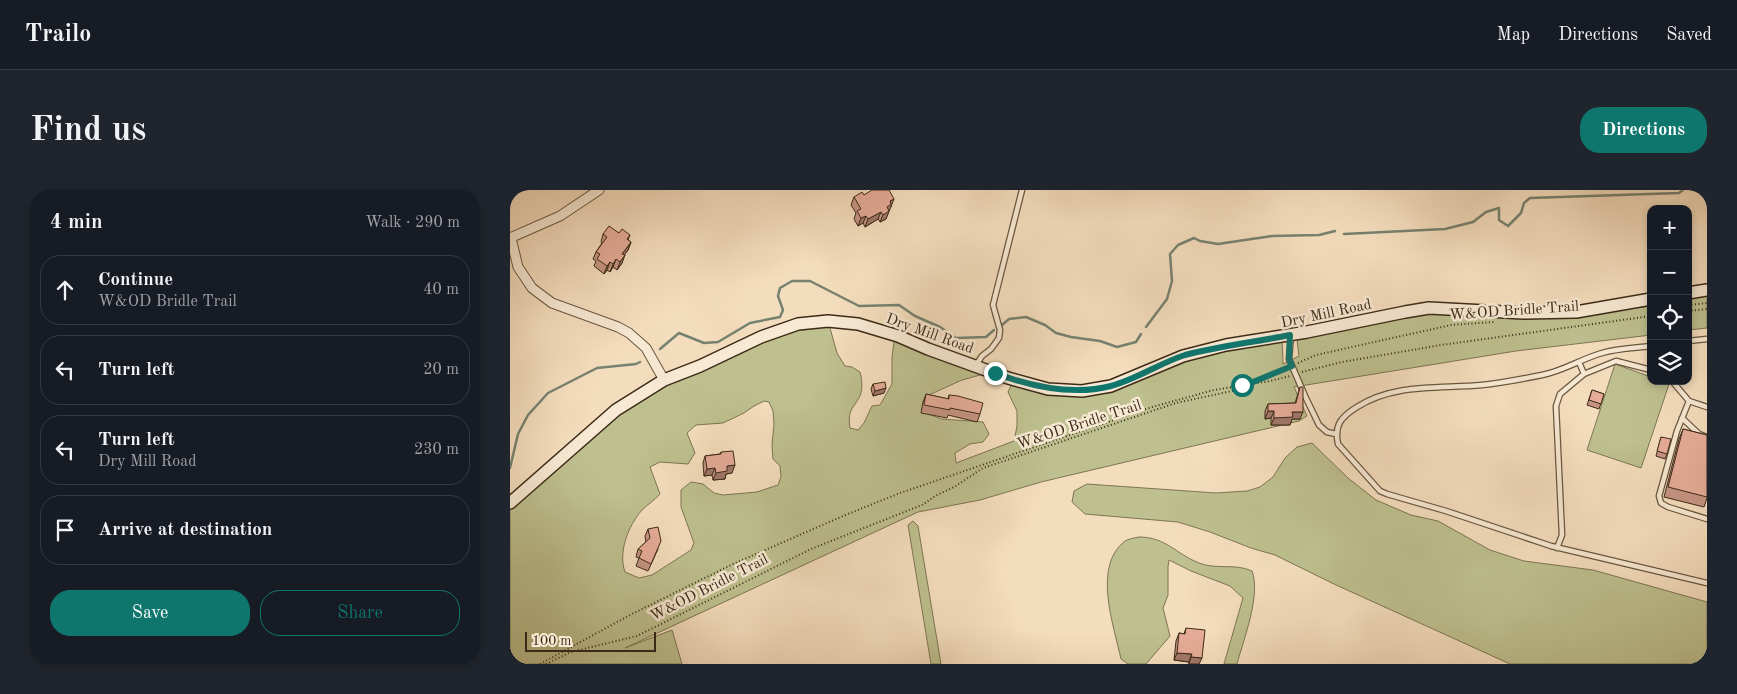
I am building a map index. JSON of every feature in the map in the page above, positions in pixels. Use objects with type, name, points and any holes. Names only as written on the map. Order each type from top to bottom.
[{"type":"street","points":[[599,190],[560,216],[510,238],[518,267],[532,288],[552,303],[618,327],[629,333],[646,348],[664,380]]},
{"type":"street","points":[[1692,292],[1707,290]]},
{"type":"street","name":"Dry Mill Road","points":[[510,503],[616,410],[664,380],[700,366],[761,337],[798,324],[828,320],[858,324],[898,336],[1008,378],[1048,389],[1082,391],[1111,386],[1183,356],[1226,345],[1290,335],[1429,308],[1523,313],[1576,312],[1647,300]]},
{"type":"lane","points":[[976,365],[1000,338],[1000,330],[993,305],[1022,190]]},
{"type":"lane","points":[[1290,335],[1289,359],[1319,425],[1327,432],[1336,434]]},
{"type":"lane","points":[[1692,341],[1707,339]]},
{"type":"lane","points":[[1647,346],[1611,350],[1563,369],[1505,382],[1418,388],[1372,398],[1342,418],[1336,434],[1338,444],[1380,491],[1557,548],[1707,583]]},
{"type":"lane","points":[[1557,548],[1562,535],[1556,406],[1560,394],[1584,374],[1616,361],[1647,369]]},
{"type":"lane","points":[[1579,362],[1584,374]]},
{"type":"lane","points":[[1675,385],[1689,401],[1707,408]]},
{"type":"lane","points":[[1689,401],[1677,431],[1659,496],[1661,503],[1668,507],[1707,519]]},
{"type":"lane","points":[[1682,418],[1699,434],[1707,437]]},
{"type":"path","points":[[1692,305],[1707,303]]},
{"type":"path","points":[[1692,311],[1707,309]]},
{"type":"path","points":[[540,664],[632,614],[733,564],[859,510],[936,480],[1138,412],[1214,390],[1270,381],[1342,362],[1441,345],[1647,317]]},
{"type":"path","name":"W&OD Bridle Trail","points":[[546,664],[571,652],[637,636],[811,549],[922,505],[983,468],[1176,403],[1241,389],[1248,384],[1316,355],[1451,325],[1502,322]]},
{"type":"green space","points":[[1707,293],[1707,328],[1692,330],[1692,295]]},
{"type":"green space","points":[[1647,306],[1647,335],[1516,351],[1294,387],[1307,416],[1299,421],[1041,482],[980,500],[918,512],[625,648],[672,630],[682,664],[510,664],[510,503],[616,410],[761,337],[828,321],[837,353],[845,366],[852,367],[860,372],[861,393],[849,417],[850,428],[858,430],[864,423],[872,406],[880,405],[892,384],[892,357],[895,335],[995,373],[962,380],[929,395],[923,404],[924,412],[941,419],[983,422],[989,434],[983,442],[970,444],[955,453],[956,463],[1014,441],[1017,411],[1008,392],[1014,379],[1079,391],[1183,356],[1282,337],[1283,364],[1299,356],[1297,339],[1405,315],[1451,312],[1518,318],[1550,318]],"holes":[[[764,401],[769,402],[773,411],[773,459],[780,466],[781,477],[778,485],[757,492],[723,495],[714,493],[703,484],[691,482],[681,490],[681,507],[694,543],[691,550],[652,575],[639,578],[625,572],[623,564],[624,548],[632,524],[642,510],[660,494],[650,467],[660,462],[688,464],[695,453],[687,433],[696,425],[723,423]]]},
{"type":"green space","points":[[1615,364],[1647,376],[1647,385],[1669,385],[1641,468],[1587,450]]},
{"type":"green space","points":[[1312,443],[1348,478],[1376,500],[1411,515],[1438,521],[1490,550],[1524,561],[1593,570],[1707,602],[1707,664],[1510,664],[1275,555],[1178,522],[1085,514],[1072,502],[1074,491],[1087,484],[1216,493],[1247,491],[1260,487],[1273,477],[1285,458],[1297,447]]},
{"type":"green space","points":[[913,521],[918,526],[941,664],[931,664],[908,525]]},
{"type":"green space","points":[[1139,537],[1157,540],[1205,565],[1239,567],[1252,571],[1254,581],[1253,604],[1237,664],[1224,664],[1243,598],[1230,586],[1169,560],[1168,595],[1163,608],[1170,636],[1146,664],[1128,664],[1121,659],[1110,614],[1107,581],[1109,565],[1115,552],[1125,541]]},
{"type":"building","points":[[872,190],[889,190],[894,199],[890,201],[891,204],[887,207],[889,211],[883,215],[881,212],[868,219],[866,216],[861,218],[857,211],[861,209],[854,197],[862,192],[864,195]]},
{"type":"building","points":[[609,226],[619,233],[622,229],[630,235],[627,239],[631,242],[622,254],[625,255],[620,262],[616,259],[613,264],[610,262],[607,266],[597,259],[600,254],[596,252],[607,237],[603,234]]},
{"type":"building","points":[[885,382],[886,388],[875,391],[873,384]]},
{"type":"building","points":[[1300,387],[1303,387],[1303,412],[1292,412],[1293,417],[1274,418],[1274,411],[1268,411],[1268,404],[1296,403]]},
{"type":"building","points":[[1592,390],[1604,394],[1601,404],[1589,400]]},
{"type":"building","points":[[926,394],[949,399],[949,395],[958,396],[983,403],[980,414],[950,408],[950,410],[924,405]]},
{"type":"building","points":[[1683,429],[1707,435],[1707,497],[1668,487]]},
{"type":"building","points":[[1661,437],[1671,439],[1667,454],[1657,451]]},
{"type":"building","points":[[733,451],[735,465],[727,466],[727,471],[716,473],[715,468],[707,469],[705,456]]},
{"type":"building","points":[[658,527],[661,541],[651,564],[639,558],[642,551],[638,549],[650,538],[648,529]]},
{"type":"building","points":[[1186,628],[1205,630],[1202,658],[1191,657],[1192,654],[1177,653],[1179,633],[1185,634]]},
{"type":"waterway","points":[[1344,234],[1445,229],[1473,222],[1486,212],[1499,208],[1499,220],[1508,226],[1521,213],[1524,203],[1530,198],[1679,193],[1683,190]]},
{"type":"waterway","points":[[1146,327],[1167,299],[1172,281],[1170,254],[1178,245],[1194,238],[1218,244],[1272,236],[1319,235],[1335,231]]},
{"type":"waterway","points":[[660,349],[679,333],[704,343],[718,342],[750,323],[780,317],[783,310],[778,296],[780,288],[792,281],[810,281],[859,306],[899,305],[915,316],[940,327],[956,338],[986,337],[994,330]]},
{"type":"waterway","points":[[1002,325],[1009,319],[1026,317],[1045,325],[1056,333],[1100,341],[1117,347],[1136,342],[1141,334]]},
{"type":"waterway","points":[[510,468],[518,434],[528,415],[548,393],[597,368],[640,362]]},
{"type":"route","points":[[995,373],[1048,389],[1082,391],[1111,386],[1183,356],[1226,345],[1268,340],[1290,335],[1289,359],[1292,366],[1242,385]]}]
